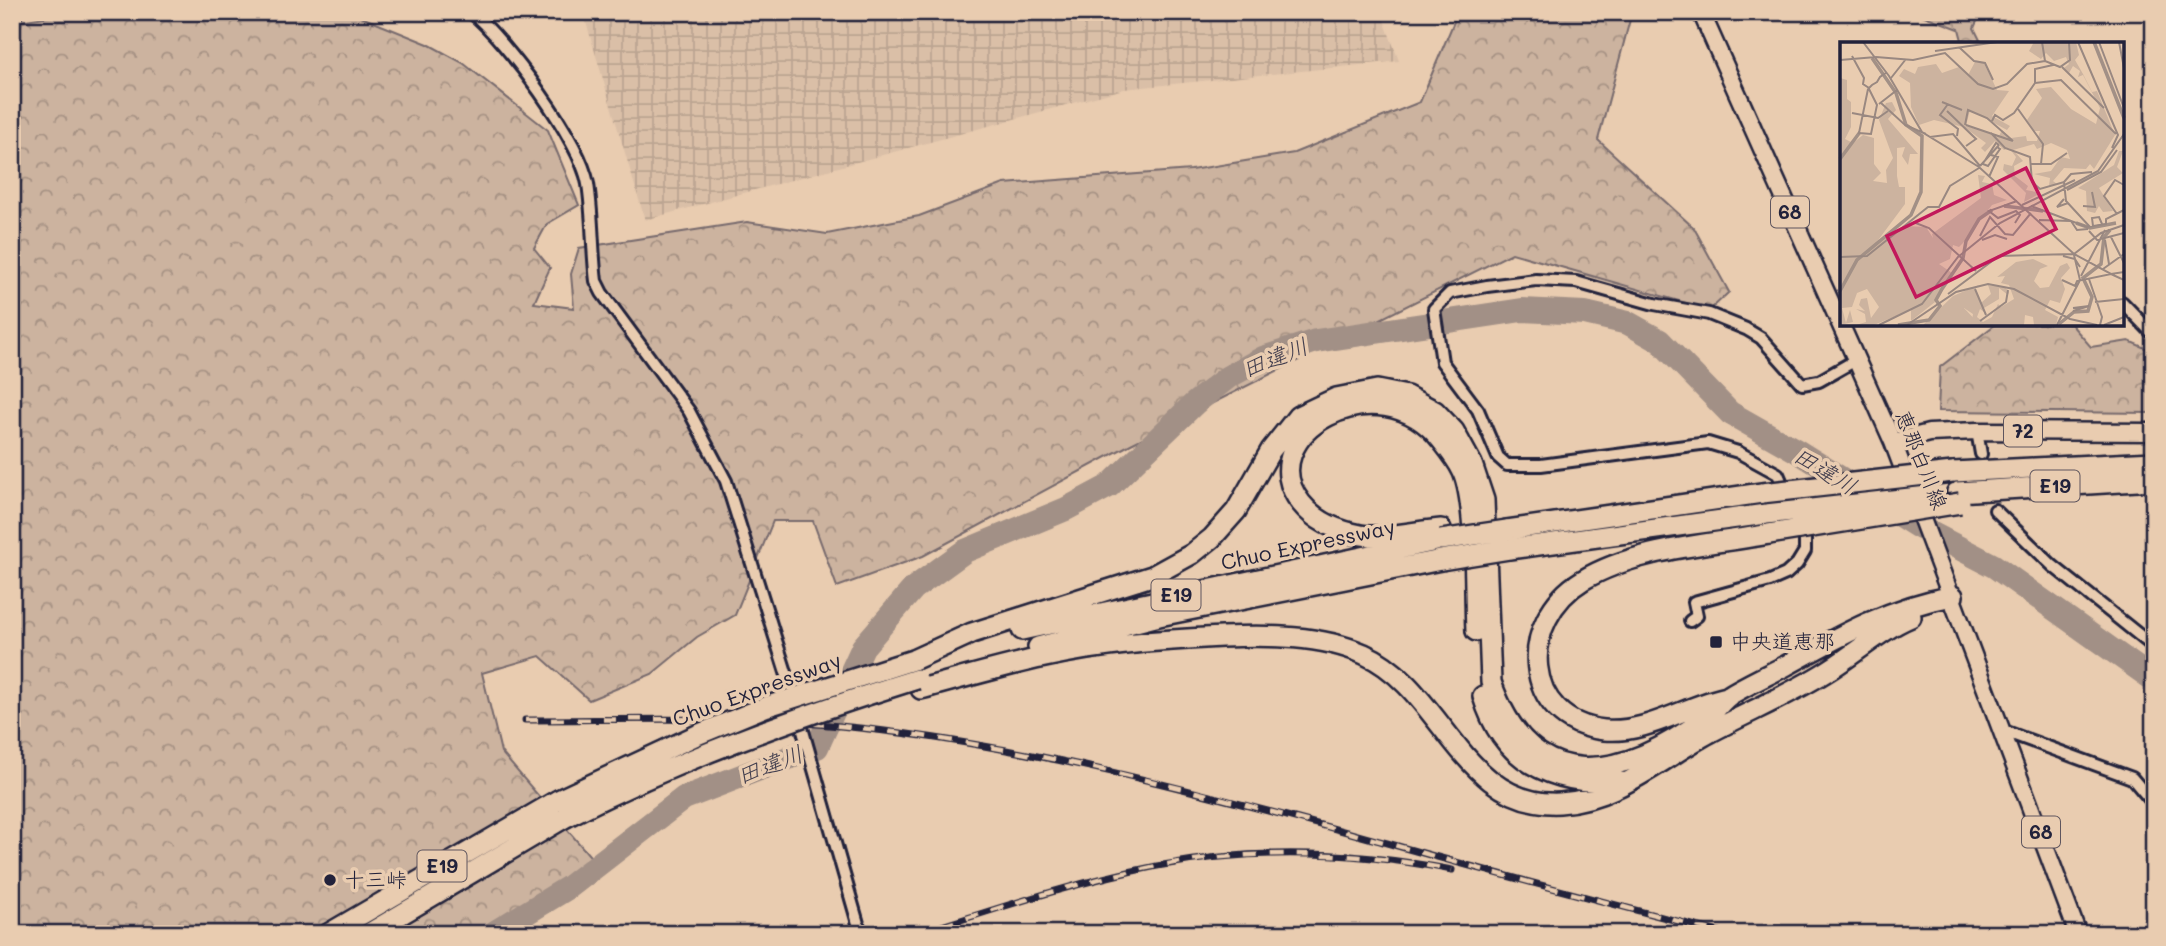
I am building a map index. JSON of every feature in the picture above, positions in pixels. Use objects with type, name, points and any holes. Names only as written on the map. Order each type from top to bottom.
[{"type":"highway","points":[[917,676],[972,633],[1152,576],[1192,554],[1212,538],[1236,511],[1271,450],[1298,416],[1336,398],[1377,390],[1407,396],[1435,411],[1454,431],[1472,464],[1484,500],[1491,682],[1499,707],[1514,731],[1527,744],[1545,757],[1575,768],[1613,766],[1635,759],[1684,732],[1709,716],[1728,696]]},
{"type":"highway","points":[[1441,543],[1363,536],[1321,522],[1296,496],[1290,478],[1289,468],[1299,440],[1316,422],[1332,412],[1373,405],[1409,411],[1432,428],[1463,473],[1469,498],[1478,680],[1494,725],[1511,749],[1560,779],[1593,783],[1626,782]]},
{"type":"highway","name":"Chuo Expressway","points":[[368,934],[561,809],[623,789],[761,731],[917,676],[1061,620],[1441,543],[1677,503],[1953,472],[2154,462]]},
{"type":"highway","name":"E19","points":[[1958,498],[2024,487],[2154,480]]},
{"type":"highway","name":"Chuo Expressway","points":[[1508,532],[1958,498]]},
{"type":"highway","points":[[1953,596],[1917,603],[1860,624],[1728,696],[1634,728],[1608,730],[1590,727],[1558,707],[1547,693],[1538,670],[1538,638],[1560,597],[1601,571],[1652,555],[1958,498]]},
{"type":"highway","points":[[917,676],[1132,643],[1249,636],[1291,638],[1354,650],[1383,665],[1414,692],[1481,775],[1527,800],[1557,803],[1586,800],[1607,793],[1706,735],[1830,670],[1887,629],[1953,596]]},
{"type":"highway","name":"Chuo Expressway","points":[[328,934],[697,735],[765,707],[917,676]]},
{"type":"main road","name":"恵那白川線","points":[[1701,12],[1840,324]]},
{"type":"main road","name":"恵那白川線","points":[[1841,326],[1893,442],[2004,731],[2078,934]]},
{"type":"main road","name":"72","points":[[1893,442],[1929,433],[1977,431],[2154,432]]},
{"type":"street","points":[[12,14],[18,12]]},
{"type":"street","points":[[86,12],[100,12]]},
{"type":"street","points":[[471,12],[489,26],[568,135],[581,160],[588,183],[596,281],[602,293],[689,411],[726,481],[771,620],[861,934]]},
{"type":"street","points":[[2154,215],[2154,223]]},
{"type":"street","points":[[1690,621],[1697,615],[1694,602],[1786,574],[1797,564],[1805,551],[1805,537],[1778,474],[1738,452],[1708,443],[1541,465],[1507,465],[1498,457],[1478,411],[1442,362],[1434,309],[1450,293],[1536,280],[1576,282],[1654,304],[1709,314],[1746,329],[1761,338],[1801,384],[1819,380],[1856,360]]},
{"type":"street","points":[[2124,304],[2154,335]]},
{"type":"street","points":[[1977,431],[1981,454]]},
{"type":"street","points":[[1995,510],[2053,566],[2154,647]]},
{"type":"street","points":[[2004,731],[2132,778],[2154,804]]},
{"type":"shaded area","points":[[583,12],[1381,12],[1399,61],[1124,89],[645,220]]},
{"type":"green space","points":[[78,12],[349,12],[428,44],[463,63],[548,130],[579,205],[547,224],[534,248],[550,268],[534,303],[574,308],[571,274],[579,248],[747,222],[827,234],[919,216],[1004,184],[1191,170],[1294,153],[1420,102],[1458,12],[1632,12],[1598,140],[1694,228],[1729,292],[1710,310],[1512,253],[1131,444],[923,556],[837,587],[813,521],[773,521],[735,615],[697,637],[652,674],[589,700],[540,656],[482,673],[501,752],[595,862],[480,934],[12,934],[12,22]]},
{"type":"green space","points":[[1914,12],[1981,12],[1974,28],[1981,42],[1962,42],[1959,29]]},
{"type":"green space","points":[[1993,326],[2073,326],[2091,347],[2129,341],[2152,351],[2154,413],[1938,411],[1940,367]]},
{"type":"waterway","name":"田違川","points":[[492,934],[569,887],[684,798],[817,747],[863,647],[914,588],[965,551],[1066,509],[1109,486],[1195,403],[1228,377],[1263,358],[1316,341],[1522,310],[1585,313],[1628,323],[1660,341],[1730,413],[1797,451],[1917,526],[1994,566],[2154,680]]},
{"type":"railway","points":[[525,720],[683,719],[801,723],[910,734],[979,745],[1184,789],[1727,934]]},
{"type":"railway","points":[[917,934],[1096,880],[1193,860],[1304,854],[1378,859],[1452,870]]},
{"type":"place","name":"中央道恵那","points":[[1716,642]]},
{"type":"place","name":"十三峠","points":[[330,880]]}]
